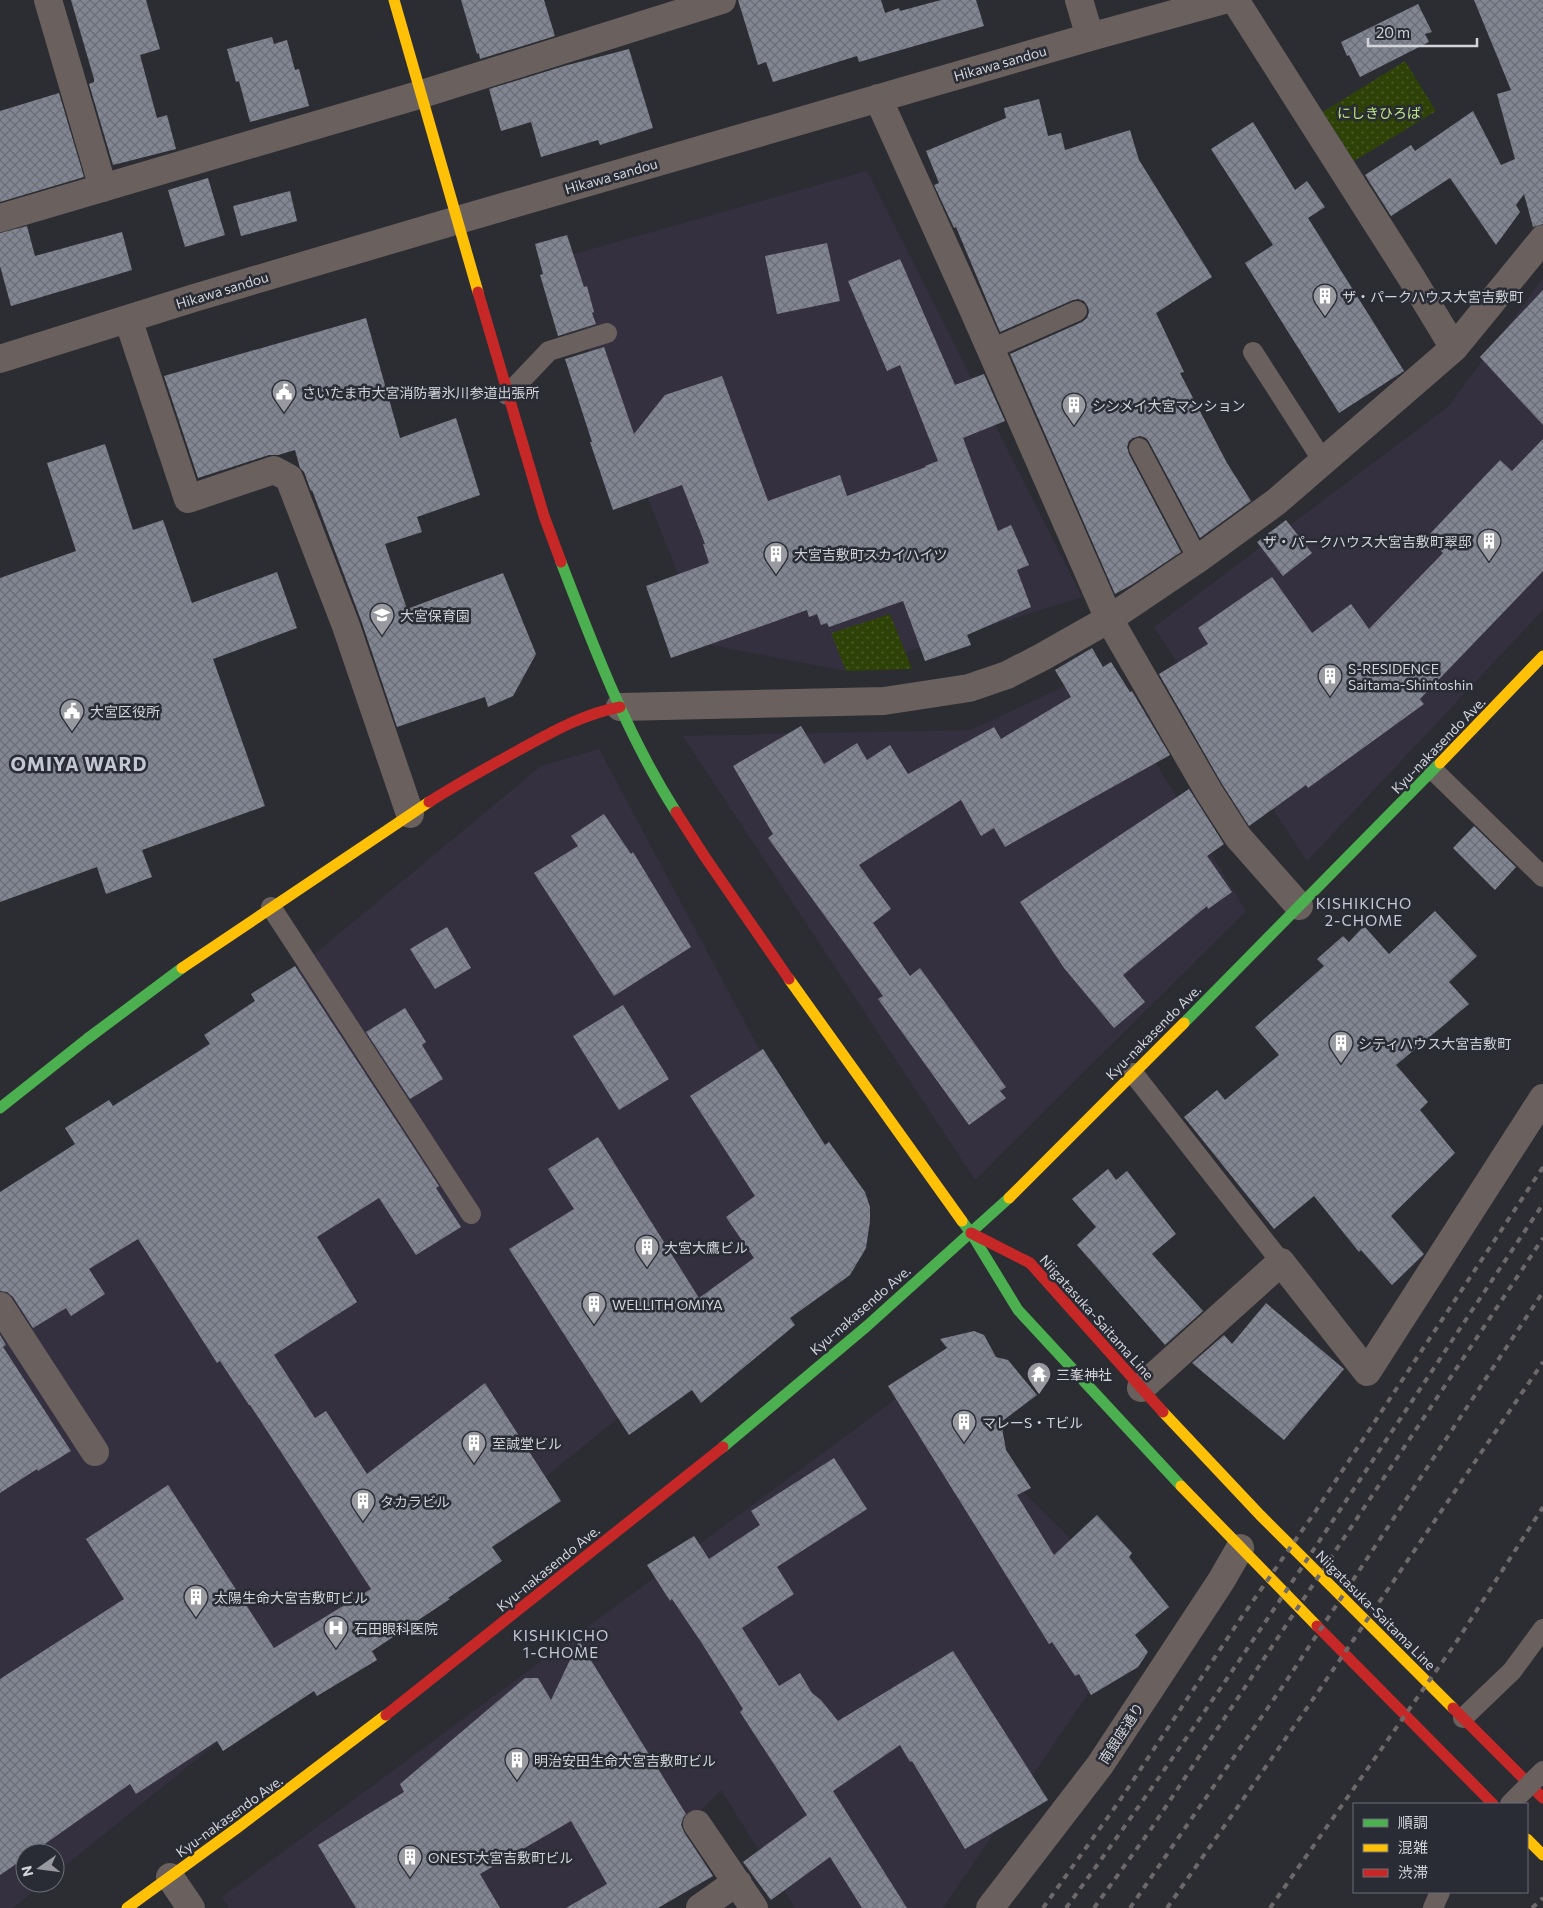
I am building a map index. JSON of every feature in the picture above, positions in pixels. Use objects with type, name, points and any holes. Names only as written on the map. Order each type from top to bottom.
[{"type":"main road","points":[[394,0],[507,395],[544,516],[582,616],[620,707],[658,783],[705,857],[916,1159],[972,1233],[1018,1310],[1112,1414],[1240,1548],[1492,1803]]},
{"type":"main road","name":"Kyu-nakasendo Ave.","points":[[127,1908],[287,1793],[669,1491],[879,1316],[972,1233],[1133,1073],[1434,771],[1543,656]]},
{"type":"main road","points":[[0,1108],[87,1039],[165,981],[410,814],[460,782],[562,726],[600,711],[620,707]]},
{"type":"main road","name":"Niigatasuka-Saitama Line","points":[[972,1233],[1030,1263],[1141,1388],[1260,1515],[1543,1798]]},
{"type":"main road","points":[[1528,1840],[1543,1855]]},
{"type":"street","points":[[48,0],[103,188]]},
{"type":"street","points":[[0,218],[422,94],[722,0]]},
{"type":"street","points":[[1079,0],[1090,37]]},
{"type":"street","name":"Hikawa sandou","points":[[0,359],[458,220],[1224,0]]},
{"type":"street","points":[[1235,0],[1454,348]]},
{"type":"street","points":[[878,98],[991,349],[1109,619],[1209,792],[1238,836],[1299,906]]},
{"type":"street","points":[[620,707],[884,701],[969,688],[1007,675],[1109,619],[1198,559],[1276,502],[1454,348],[1543,240]]},
{"type":"street","points":[[128,319],[188,499],[274,470],[289,478],[346,626],[410,814]]},
{"type":"street","points":[[1141,1388],[1281,1262],[1367,1372],[1543,1098]]},
{"type":"street","points":[[0,1306],[95,1452]]},
{"type":"street","name":"南銀座通り","points":[[990,1908],[1100,1764],[1221,1582],[1240,1548]]},
{"type":"street","points":[[697,1824],[754,1908]]},
{"type":"street","points":[[170,1877],[192,1908]]},
{"type":"street","points":[[700,1908],[738,1883]]},
{"type":"lane","points":[[991,349],[1077,311]]},
{"type":"lane","points":[[507,395],[549,352],[607,333]]},
{"type":"lane","points":[[1253,352],[1323,461]]},
{"type":"lane","points":[[1139,448],[1198,559]]},
{"type":"lane","points":[[1434,771],[1543,878]]},
{"type":"lane","points":[[271,907],[471,1214]]},
{"type":"lane","points":[[1133,1073],[1281,1262]]},
{"type":"lane","points":[[1463,1718],[1512,1671],[1543,1629]]},
{"type":"lane","points":[[1511,1803],[1543,1771]]},
{"type":"lane","points":[[1433,1908],[1440,1893]]},
{"type":"shaded area","points":[[867,171],[1082,597],[846,671],[706,644],[553,260]]},
{"type":"shaded area","points":[[1543,278],[1543,610],[1307,861],[1154,627],[1448,407]]},
{"type":"shaded area","points":[[1099,670],[1246,911],[975,1180],[683,736],[971,730]]},
{"type":"shaded area","points":[[599,749],[854,1227],[65,1866],[65,1843],[15,1843],[15,1893],[31,1893],[13,1908],[0,1908],[0,1215],[541,766]]},
{"type":"shaded area","points":[[915,1385],[1144,1611],[943,1908],[795,1908],[721,1790],[604,1908],[229,1908],[222,1897]]},
{"type":"green space","name":"にしきひろば","points":[[1405,61],[1436,111],[1354,161],[1323,112]]},
{"type":"green space","points":[[890,614],[912,669],[846,671],[831,633]]},
{"type":"building","points":[[71,0],[146,0],[160,49],[140,55],[157,118],[167,115],[176,149],[113,165],[89,84],[94,82],[94,79]]},
{"type":"building","points":[[461,0],[544,0],[555,36],[480,59]]},
{"type":"building","points":[[738,0],[881,0],[885,13],[899,8],[900,11],[941,0],[976,0],[984,26],[859,62],[857,56],[773,82],[766,62],[758,65]]},
{"type":"building","points":[[1474,0],[1543,0],[1543,224],[1533,227],[1524,194],[1516,205],[1520,212],[1496,245],[1450,178],[1391,216],[1365,175],[1411,145],[1415,151],[1473,111],[1501,165],[1515,159],[1497,94],[1511,90]]},
{"type":"building","points":[[1418,4],[1432,32],[1425,34],[1429,42],[1360,77],[1341,42]]},
{"type":"building","points":[[272,37],[274,44],[287,40],[295,70],[299,69],[309,106],[250,122],[239,81],[236,82],[227,49]]},
{"type":"building","points":[[629,49],[653,128],[600,145],[598,140],[541,157],[531,122],[501,131],[489,89],[564,66]]},
{"type":"building","points":[[59,93],[84,177],[0,202],[0,111]]},
{"type":"building","points":[[1039,99],[1048,136],[1061,133],[1065,150],[1130,130],[1139,160],[1212,277],[1156,313],[1184,372],[1180,373],[1227,463],[1251,501],[1200,538],[1149,442],[1146,438],[1140,436],[1133,438],[1129,441],[1127,447],[1129,454],[1181,552],[1115,594],[1010,354],[1082,322],[1087,318],[1088,307],[1084,301],[1073,300],[1000,332],[956,227],[954,228],[934,185],[939,183],[926,151],[1006,118],[1004,108]]},
{"type":"building","name":"ザ・パークハウス大宮吉敷町","points":[[1253,122],[1295,190],[1307,181],[1325,207],[1308,218],[1404,371],[1339,413],[1245,263],[1273,245],[1211,149]]},
{"type":"building","points":[[208,178],[225,235],[185,247],[168,190]]},
{"type":"building","points":[[290,191],[297,221],[241,236],[233,206]]},
{"type":"building","points":[[27,226],[35,256],[122,232],[132,270],[11,306],[0,266],[0,233]]},
{"type":"building","points":[[567,235],[584,287],[587,286],[596,324],[558,336],[540,275],[543,274],[535,244]]},
{"type":"building","points":[[827,243],[840,301],[777,314],[765,256]]},
{"type":"building","points":[[900,259],[955,385],[984,374],[1005,421],[963,438],[998,531],[1011,525],[1029,565],[1017,570],[1031,607],[967,635],[971,645],[925,661],[903,601],[829,627],[827,623],[821,625],[817,614],[809,617],[807,610],[671,658],[646,586],[709,563],[703,544],[705,544],[682,485],[613,510],[565,359],[604,347],[634,434],[665,395],[722,376],[768,501],[840,475],[847,496],[938,461],[900,365],[887,371],[848,281]]},
{"type":"building","points":[[1543,290],[1543,425],[1480,357]]},
{"type":"building","points":[[366,318],[400,438],[456,418],[480,495],[417,517],[422,532],[385,544],[407,609],[503,573],[536,654],[513,696],[488,707],[485,697],[397,727],[361,620],[312,490],[304,472],[300,468],[295,450],[278,455],[269,455],[198,478],[164,376]]},
{"type":"building","points":[[1543,439],[1543,571],[1420,699],[1424,704],[1308,788],[1306,785],[1249,826],[1222,784],[1159,674],[1208,644],[1198,628],[1272,577],[1312,633],[1351,604],[1369,629],[1443,553],[1427,537],[1500,460],[1512,471]]},
{"type":"building","points":[[105,444],[133,530],[163,520],[192,603],[277,572],[297,628],[213,659],[265,806],[142,850],[152,877],[106,894],[97,867],[0,902],[0,578],[76,551],[47,463]]},
{"type":"building","points":[[1286,520],[1312,553],[1283,576],[1257,542]]},
{"type":"building","points":[[1092,648],[1103,667],[1111,662],[1130,692],[1132,691],[1170,755],[1005,847],[994,828],[981,836],[961,800],[859,865],[891,909],[873,923],[910,976],[920,968],[1006,1087],[1000,1091],[1006,1098],[969,1125],[878,999],[883,996],[768,838],[773,834],[733,766],[801,726],[824,764],[857,743],[867,760],[890,745],[908,774],[994,727],[1001,739],[1071,697],[1055,670]]},
{"type":"building","points":[[1189,789],[1224,844],[1207,856],[1232,892],[1208,909],[1207,906],[1123,975],[1145,1002],[1114,1028],[1064,968],[1020,902]]},
{"type":"building","points":[[604,814],[631,854],[633,852],[691,947],[614,996],[534,873],[578,846],[571,836]]},
{"type":"building","points":[[1474,826],[1516,867],[1495,890],[1453,848]]},
{"type":"building","points":[[1435,911],[1477,956],[1449,982],[1469,1004],[1396,1065],[1428,1102],[1420,1110],[1455,1153],[1391,1216],[1424,1254],[1392,1285],[1361,1250],[1359,1252],[1314,1196],[1274,1229],[1184,1117],[1217,1090],[1225,1100],[1279,1055],[1255,1027],[1324,966],[1317,959],[1343,936],[1349,942],[1364,926],[1389,954]]},
{"type":"building","points":[[447,927],[471,968],[435,989],[410,949]]},
{"type":"building","points":[[295,966],[439,1186],[436,1188],[461,1227],[416,1255],[379,1198],[317,1237],[357,1302],[274,1355],[315,1418],[326,1411],[367,1474],[485,1383],[561,1501],[492,1547],[502,1561],[448,1598],[450,1599],[372,1651],[377,1660],[317,1696],[314,1691],[223,1751],[217,1741],[136,1794],[130,1784],[46,1843],[15,1843],[15,1865],[0,1875],[0,1679],[124,1599],[86,1539],[168,1485],[274,1648],[371,1589],[250,1405],[220,1361],[217,1363],[138,1239],[89,1269],[105,1294],[71,1316],[66,1308],[33,1328],[13,1297],[7,1292],[0,1291],[0,1192],[75,1144],[65,1128],[109,1100],[113,1106],[210,1044],[204,1035],[255,1001],[251,994]]},
{"type":"building","points":[[623,1005],[669,1079],[619,1110],[573,1036]]},
{"type":"building","points":[[405,1008],[426,1042],[422,1045],[443,1079],[410,1099],[366,1032]]},
{"type":"building","points":[[763,1049],[825,1145],[829,1142],[865,1192],[870,1207],[866,1248],[850,1275],[790,1318],[795,1325],[701,1403],[692,1390],[629,1435],[509,1249],[574,1209],[548,1169],[598,1137],[699,1298],[754,1258],[726,1217],[755,1196],[690,1096]]},
{"type":"building","points":[[1108,1169],[1116,1180],[1127,1171],[1176,1234],[1152,1254],[1203,1311],[1165,1345],[1077,1245],[1096,1227],[1072,1199]]},
{"type":"building","points":[[1266,1303],[1344,1369],[1284,1440],[1192,1363],[1224,1335],[1232,1344]]},
{"type":"building","points":[[974,1331],[984,1335],[996,1357],[1008,1360],[1037,1395],[1001,1422],[1006,1450],[1031,1488],[1017,1495],[1054,1555],[1097,1515],[1132,1553],[1129,1557],[1169,1607],[1135,1635],[1148,1652],[1138,1667],[1091,1695],[1079,1674],[1075,1676],[1052,1642],[1049,1644],[888,1386],[947,1348],[940,1339]]},
{"type":"building","points":[[0,1335],[6,1345],[3,1347],[71,1451],[38,1471],[37,1469],[0,1493]]},
{"type":"building","points":[[834,1458],[867,1509],[777,1567],[794,1594],[742,1628],[779,1686],[800,1673],[812,1693],[821,1700],[838,1721],[953,1651],[1048,1800],[965,1849],[912,1761],[910,1762],[900,1745],[833,1791],[907,1908],[862,1908],[830,1857],[771,1900],[743,1862],[807,1815],[740,1712],[743,1709],[701,1642],[672,1599],[670,1601],[647,1565],[694,1536],[709,1559],[760,1525],[751,1511]]},
{"type":"building","points":[[579,1641],[686,1814],[681,1825],[684,1832],[713,1876],[658,1908],[566,1908],[607,1884],[571,1821],[480,1874],[500,1908],[356,1908],[318,1845],[404,1792],[400,1784],[525,1678],[538,1678],[551,1700]]},
{"type":"railway","points":[[1043,1908],[1118,1803],[1239,1621],[1315,1512],[1543,1167]]},
{"type":"railway","points":[[1066,1908],[1249,1647],[1543,1204]]},
{"type":"railway","points":[[1094,1908],[1151,1829],[1543,1238]]},
{"type":"railway","points":[[1130,1908],[1287,1680],[1543,1292]]},
{"type":"railway","points":[[1167,1908],[1309,1705],[1543,1362]]},
{"type":"railway","points":[[1270,1908],[1457,1641],[1543,1507]]},
{"type":"railway","points":[[1532,1908],[1543,1898]]},
{"type":"traffic: fast","points":[[561,562],[612,690],[642,753],[676,812]]},
{"type":"traffic: fast","points":[[1184,1023],[1440,763]]},
{"type":"traffic: fast","points":[[0,1108],[87,1039],[182,968]]},
{"type":"traffic: fast","points":[[723,1447],[867,1326],[1009,1198]]},
{"type":"traffic: fast","points":[[962,1221],[1018,1310],[1181,1486]]},
{"type":"traffic: slow","points":[[394,0],[478,292]]},
{"type":"traffic: slow","points":[[1440,763],[1543,656]]},
{"type":"traffic: slow","points":[[182,968],[429,802]]},
{"type":"traffic: slow","points":[[789,979],[962,1221]]},
{"type":"traffic: slow","points":[[1009,1198],[1184,1023]]},
{"type":"traffic: slow","points":[[1163,1412],[1260,1515],[1453,1708]]},
{"type":"traffic: slow","points":[[1181,1486],[1317,1626]]},
{"type":"traffic: slow","points":[[127,1908],[237,1828],[386,1715]]},
{"type":"traffic: slow","points":[[1528,1840],[1543,1855]]},
{"type":"traffic: jam","points":[[478,292],[544,516],[561,562]]},
{"type":"traffic: jam","points":[[429,802],[556,730],[593,714],[620,707]]},
{"type":"traffic: jam","points":[[676,812],[789,979]]},
{"type":"traffic: jam","points":[[971,1233],[1030,1263],[1163,1412]]},
{"type":"traffic: jam","points":[[386,1715],[723,1447]]},
{"type":"traffic: jam","points":[[1317,1626],[1492,1803]]},
{"type":"traffic: jam","points":[[1453,1708],[1543,1798]]},
{"type":"place","name":"ザ・パークハウス大宮吉敷町","points":[[1325,317]]},
{"type":"place","name":"さいたま市大宮消防署氷川参道出張所","points":[[284,413]]},
{"type":"place","name":"シンメイ大宮マンション","points":[[1074,426]]},
{"type":"place","name":"ザ・パークハウス大宮吉敷町翠邸","points":[[1489,562]]},
{"type":"place","name":"大宮吉敷町スカイハイツ","points":[[776,575]]},
{"type":"place","name":"大宮保育園","points":[[382,636]]},
{"type":"place","name":"S-RESIDENCE Saitama-Shintoshin","points":[[1330,697]]},
{"type":"place","name":"大宮区役所","points":[[72,732]]},
{"type":"place","name":"シティハウス大宮吉敷町","points":[[1341,1064]]},
{"type":"place","name":"大宮大鷹ビル","points":[[647,1268]]},
{"type":"place","name":"WELLITH OMIYA","points":[[594,1325]]},
{"type":"place","name":"三峯神社","points":[[1039,1395]]},
{"type":"place","name":"マレーS・Tビル","points":[[964,1443]]},
{"type":"place","name":"至誠堂ビル","points":[[474,1464]]},
{"type":"place","name":"タカラビル","points":[[363,1522]]},
{"type":"place","name":"太陽生命大宮吉敷町ビル","points":[[196,1618]]},
{"type":"place","name":"石田眼科医院","points":[[336,1649]]},
{"type":"place","name":"明治安田生命大宮吉敷町ビル","points":[[517,1781]]},
{"type":"place","name":"ONEST大宮吉敷町ビル","points":[[410,1878]]},
{"type":"district","name":"OMIYA WARD","points":[[79,763]]},
{"type":"district","name":"KISHIKICHO 2-CHOME","points":[[1364,912]]},
{"type":"district","name":"KISHIKICHO 1-CHOME","points":[[561,1644]]}]
